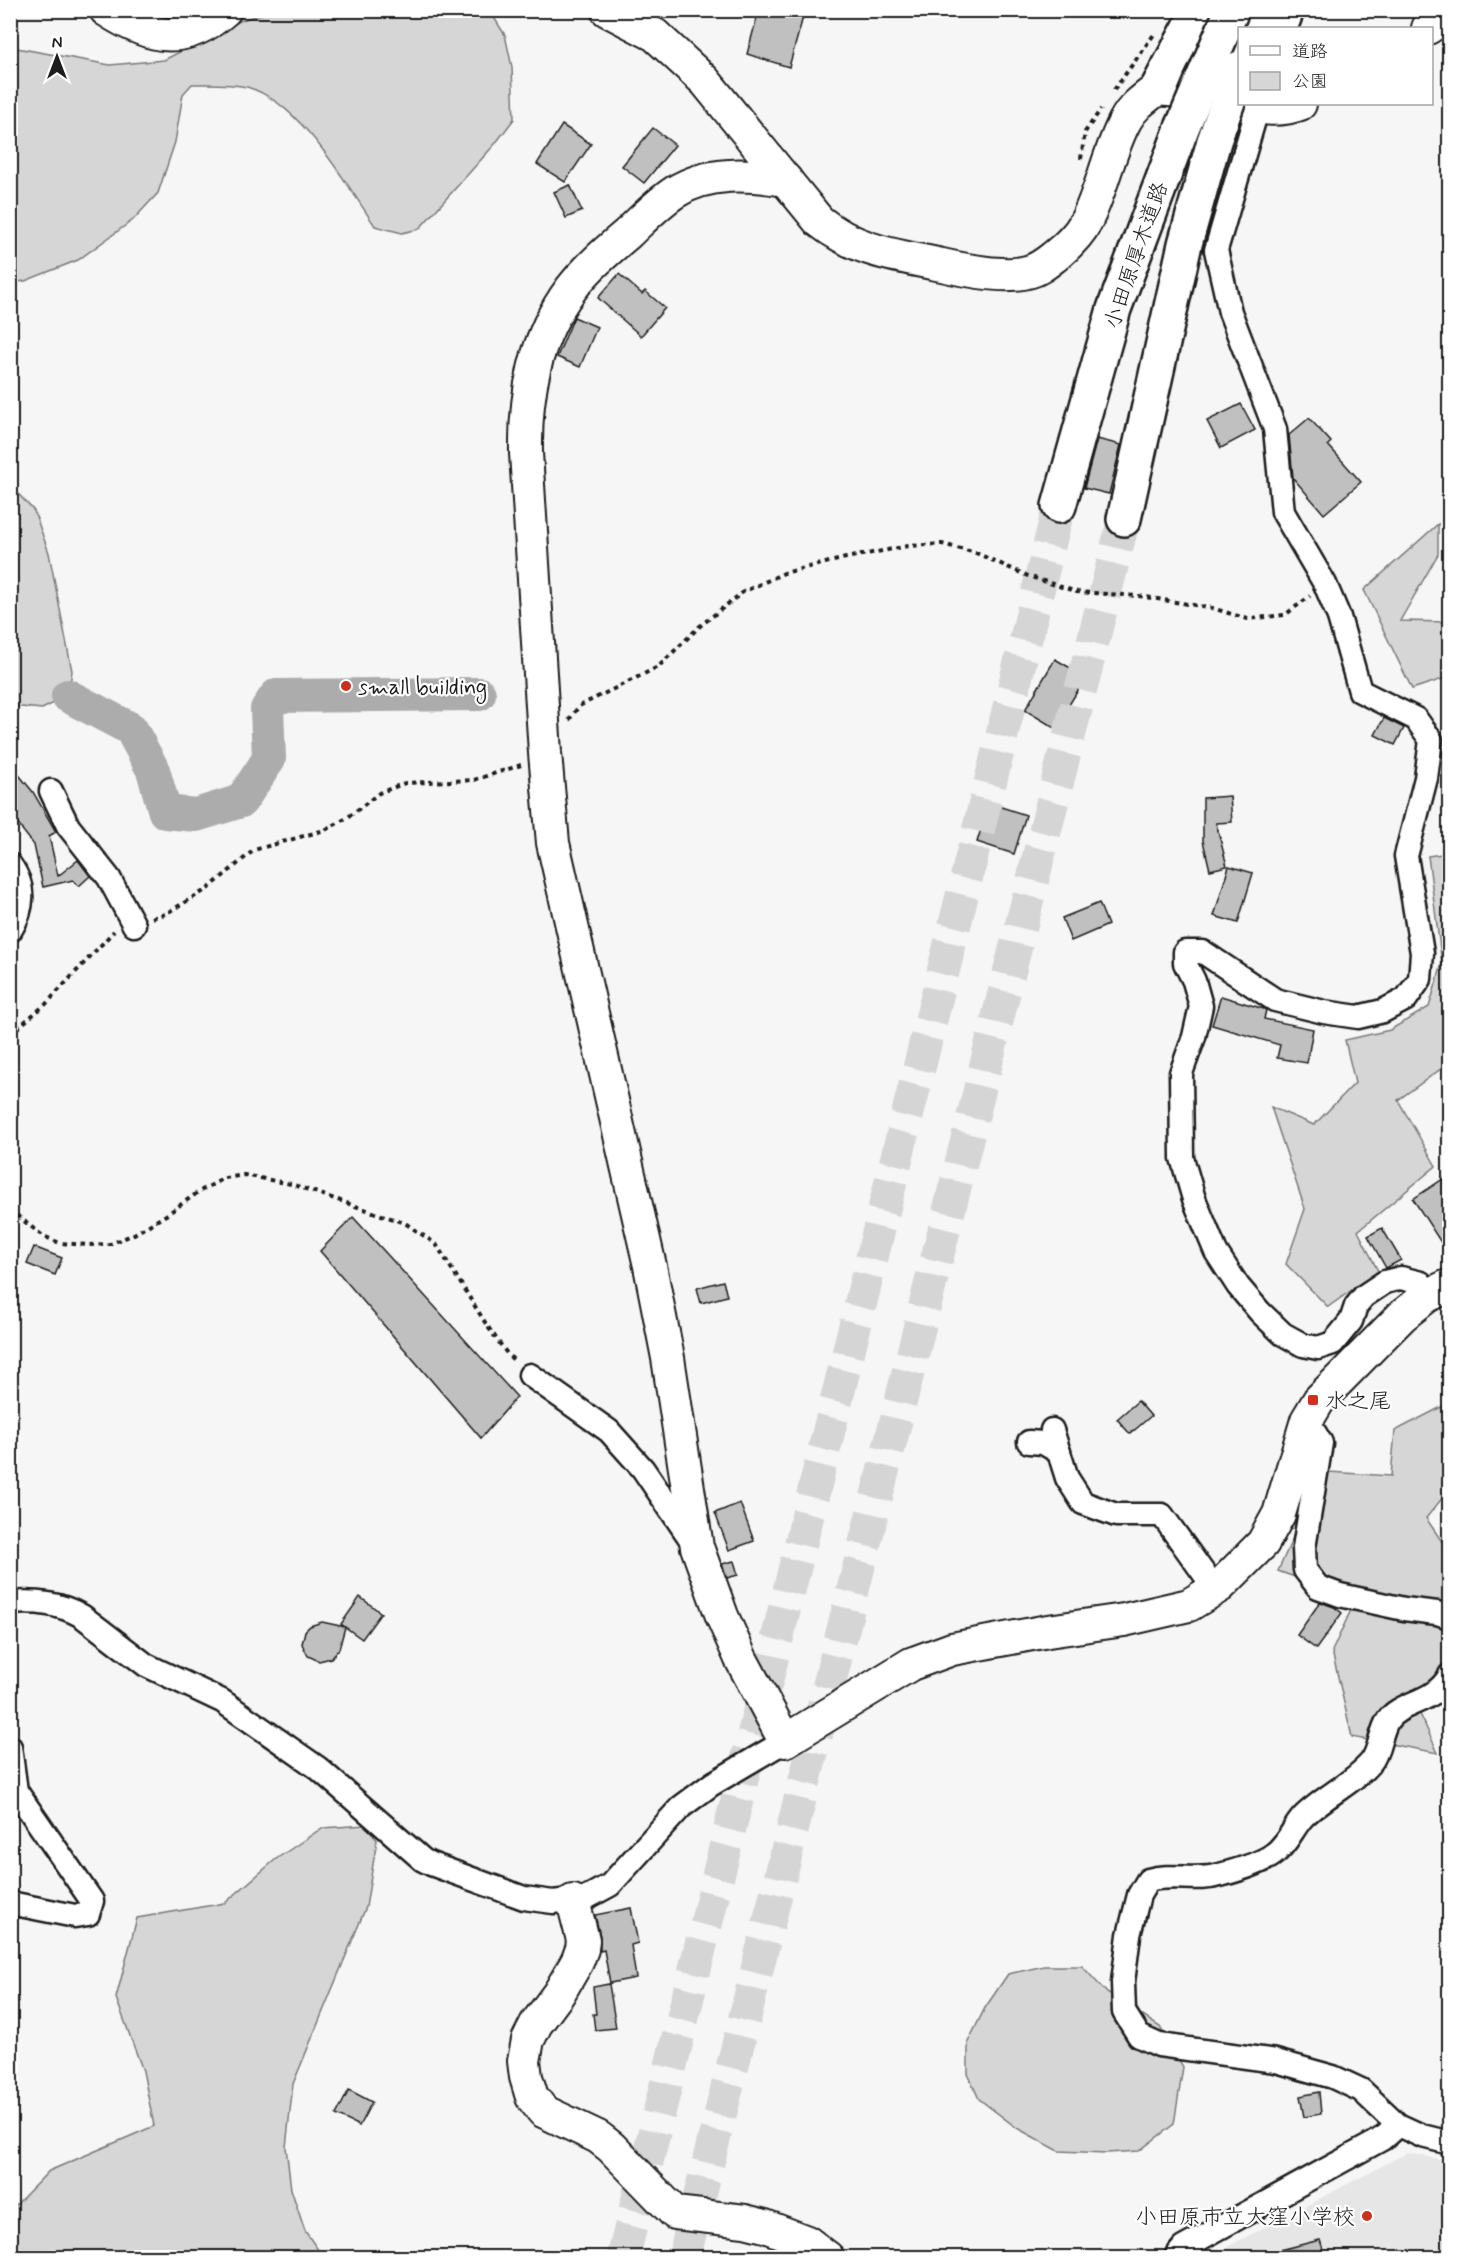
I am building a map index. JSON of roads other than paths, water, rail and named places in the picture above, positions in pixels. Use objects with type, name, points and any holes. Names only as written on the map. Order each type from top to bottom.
[{"type":"highway","points":[[1157,89],[1199,10]]},
{"type":"highway","name":"小田原厚木道路","points":[[1059,507],[1114,309],[1182,128],[1232,10]]},
{"type":"highway","points":[[1255,27],[1262,10]]},
{"type":"highway","points":[[1280,27],[1287,10]]},
{"type":"highway","points":[[1287,10],[1287,27]]},
{"type":"highway","name":"小田原厚木道路","points":[[1124,519],[1185,244],[1214,141],[1238,71]]},
{"type":"street","points":[[106,10],[130,26],[155,34],[186,34],[215,20],[225,10]]},
{"type":"street","points":[[607,10],[655,35],[705,81],[819,221],[842,238],[870,250],[964,270],[1018,274],[1029,272],[1041,267],[1073,239],[1085,223],[1125,119],[1138,104],[1157,89],[1198,93],[1238,102]]},
{"type":"street","points":[[1430,27],[1449,14]]},
{"type":"street","points":[[1294,105],[1277,108],[1252,105],[1216,250],[1230,312],[1275,429],[1283,512],[1325,584],[1339,617],[1360,691],[1416,719],[1431,740],[1426,778],[1406,856],[1422,953],[1420,979],[1406,999],[1383,1011],[1358,1017],[1324,1012],[1275,1000],[1203,952],[1185,952],[1185,963],[1194,981],[1201,1006],[1194,1037],[1181,1073],[1182,1158],[1194,1199],[1216,1252],[1238,1286],[1260,1312],[1283,1334],[1303,1346],[1318,1348],[1333,1342],[1351,1321],[1356,1306],[1364,1296],[1385,1282],[1401,1278],[1441,1287]]},
{"type":"street","points":[[785,1740],[741,1659],[717,1605],[697,1547],[668,1358],[651,1266],[554,843],[545,753],[525,415],[533,372],[552,318],[572,288],[595,263],[676,192],[706,180],[738,174],[786,180]]},
{"type":"street","points":[[51,791],[68,826],[109,878],[134,924]]},
{"type":"street","points":[[56,845],[68,826]]},
{"type":"street","points":[[10,931],[17,920],[22,896],[21,884],[11,863]]},
{"type":"street","points":[[10,1603],[36,1602],[71,1610],[146,1665],[222,1701],[318,1768],[423,1860],[524,1898],[553,1902],[573,1901],[592,1895],[610,1885],[663,1824],[696,1795],[911,1664],[952,1649],[1124,1620],[1190,1605],[1215,1589],[1263,1544],[1279,1514],[1307,1420],[1319,1400],[1402,1316],[1441,1287]]},
{"type":"street","points":[[530,1375],[609,1431],[643,1469],[697,1547]]},
{"type":"street","points":[[1307,1420],[1321,1443],[1304,1548],[1305,1570],[1318,1587],[1340,1595],[1449,1617]]},
{"type":"street","points":[[1052,1430],[1067,1478],[1083,1503],[1116,1515],[1162,1515],[1215,1589]]},
{"type":"street","points":[[1029,1442],[1043,1443],[1059,1452]]},
{"type":"street","points":[[1449,1675],[1444,1685],[1427,1698],[1399,1711],[1389,1719],[1371,1761],[1304,1817],[1276,1853],[1266,1859],[1208,1878],[1160,1877],[1148,1880],[1139,1895],[1129,1935],[1123,1982],[1124,2012],[1139,2036],[1159,2045],[1276,2061],[1333,2077],[1361,2090],[1398,2125],[1422,2136],[1449,2143]]},
{"type":"street","points":[[10,1747],[16,1791],[92,1901],[88,1914],[75,1916],[10,1903]]},
{"type":"street","points":[[573,1901],[583,1940],[582,1949],[559,1993],[536,2024],[528,2040],[524,2061],[532,2097],[543,2111],[598,2137],[611,2147],[675,2213],[745,2221],[765,2226],[807,2242],[828,2258]]},
{"type":"street","points":[[1175,2258],[1183,2248],[1382,2139],[1398,2125]]},
{"type":"waterway","points":[[68,696],[131,729],[153,770],[165,812],[196,815],[241,801],[269,759],[267,709],[276,696],[479,694]]},
{"type":"tunnel","points":[[623,2258],[1059,506]]},
{"type":"tunnel","points":[[684,2258],[1124,519]]},
{"type":"place","name":"small building","points":[[346,686]]},
{"type":"place","name":"水之尾","points":[[1313,1400]]},
{"type":"place","name":"小田原市立大窪小学校","points":[[1367,2216]]}]
